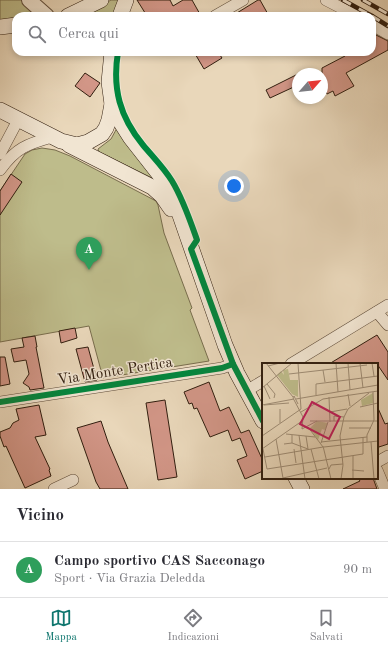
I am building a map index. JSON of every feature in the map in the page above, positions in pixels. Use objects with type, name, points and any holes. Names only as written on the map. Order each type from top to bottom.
[{"type":"main road","points":[[76,12],[101,0]]},
{"type":"main road","points":[[122,12],[126,0]]},
{"type":"main road","points":[[0,27],[12,26]]},
{"type":"main road","points":[[107,56],[110,71]]},
{"type":"main road","points":[[112,56],[109,82],[112,104],[118,118],[130,137],[159,174],[174,198],[233,364],[262,419]]},
{"type":"main road","points":[[57,139],[82,145],[96,138],[106,128],[112,104]]},
{"type":"main road","points":[[0,110],[158,191],[170,208],[191,249]]},
{"type":"main road","points":[[297,479],[302,489]]},
{"type":"street","points":[[29,0],[42,12]]},
{"type":"street","points":[[222,12],[243,0]]},
{"type":"street","points":[[326,0],[349,12]]},
{"type":"street","points":[[376,27],[388,34]]},
{"type":"street","points":[[0,154],[18,120]]},
{"type":"street","points":[[0,170],[11,155],[21,148],[34,142],[57,139]]},
{"type":"street","points":[[293,363],[388,305]]},
{"type":"street","points":[[377,312],[388,326]]},
{"type":"street","name":"Via Monte Pertica","points":[[0,402],[222,368],[233,364]]},
{"type":"street","points":[[246,391],[262,382]]},
{"type":"street","points":[[378,461],[388,456]]},
{"type":"street","points":[[378,472],[385,489]]},
{"type":"street","points":[[54,489],[73,480]]},
{"type":"shaded area","points":[[0,0],[23,0],[32,12],[12,12],[12,18],[0,20]]},
{"type":"shaded area","points":[[111,0],[122,0],[118,12],[90,12]]},
{"type":"shaded area","points":[[117,128],[154,179],[99,152],[98,149],[111,139]]},
{"type":"shaded area","points":[[42,148],[55,150],[70,156],[156,201],[164,233],[192,308],[190,310],[209,361],[103,378],[89,326],[0,342],[0,191],[25,154],[32,150]]},
{"type":"building","points":[[137,0],[170,0],[173,6],[183,0],[192,0],[199,12],[144,12]]},
{"type":"building","points":[[260,0],[267,12],[238,12]]},
{"type":"building","points":[[376,35],[388,41],[388,50],[346,73],[354,86],[335,96],[333,91],[328,94],[328,68],[322,68],[345,56],[376,56]]},
{"type":"building","points":[[196,56],[221,56],[222,58],[204,69]]},
{"type":"building","points":[[85,73],[100,83],[90,97],[75,86]]},
{"type":"building","points":[[292,77],[292,88],[270,98],[266,90]]},
{"type":"building","points":[[11,174],[22,182],[0,215],[0,191]]},
{"type":"building","points":[[75,328],[77,338],[61,343],[59,331]]},
{"type":"building","points":[[377,335],[388,352],[388,380],[378,365],[378,363],[331,363]]},
{"type":"building","points":[[35,336],[44,388],[30,390],[29,387],[23,383],[29,374],[26,360],[14,362],[11,349],[24,347],[22,338]]},
{"type":"building","points":[[88,347],[97,380],[85,382],[76,349]]},
{"type":"building","points":[[0,357],[5,357],[10,384],[0,386]]},
{"type":"building","points":[[209,382],[220,411],[229,407],[241,433],[249,430],[262,459],[262,471],[245,479],[237,460],[247,456],[240,438],[232,441],[228,430],[210,437],[197,408],[194,409],[192,403],[189,404],[184,392]]},
{"type":"building","points":[[165,400],[177,477],[158,480],[146,403]]},
{"type":"building","points":[[39,405],[46,435],[35,437],[50,469],[51,476],[25,488],[6,446],[4,447],[0,432],[10,428],[13,423],[19,420],[16,409]]},
{"type":"building","points":[[378,408],[385,424],[388,423],[388,444],[379,447]]},
{"type":"building","points":[[101,421],[108,442],[128,489],[100,489],[96,482],[77,428]]},
{"type":"building","points":[[359,479],[373,479],[377,489],[343,489],[360,481]]},
{"type":"railway","points":[[343,0],[365,12]]},
{"type":"railway","points":[[363,0],[388,14]]},
{"type":"railway","points":[[376,18],[388,26]]},
{"type":"cycle path","points":[[117,56],[116,65],[117,90],[123,113],[143,145],[169,176],[183,202],[197,240],[191,249],[233,364],[262,419]]},
{"type":"cycle path","points":[[0,402],[222,368],[233,364]]},
{"type":"place","name":"Campo sportivo CAS Sacconago","points":[[89,270]]}]
